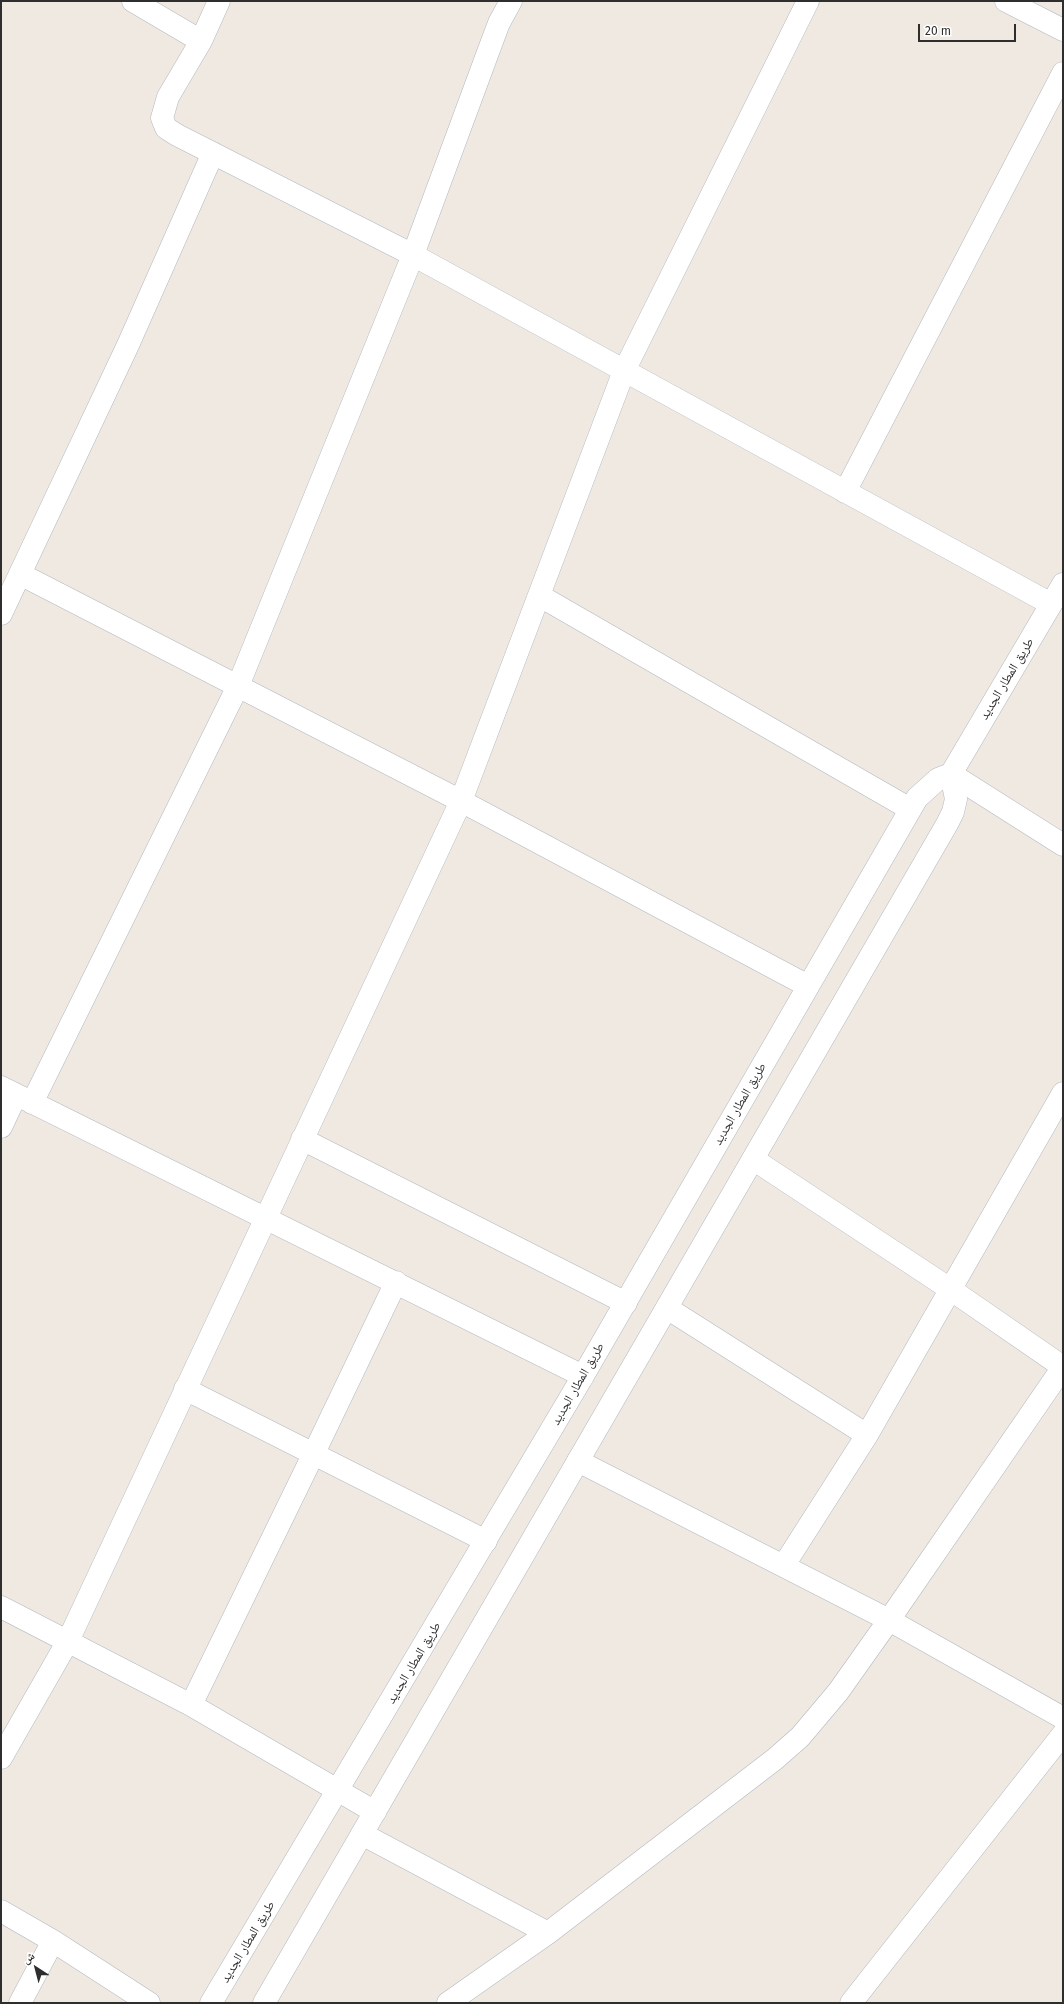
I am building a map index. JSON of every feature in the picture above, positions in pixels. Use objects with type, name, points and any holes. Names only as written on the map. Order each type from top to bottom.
[{"type":"street","points":[[133,1],[201,41]]},
{"type":"street","points":[[219,1],[201,41],[168,97],[162,118],[166,128],[413,255],[1051,604]]},
{"type":"street","points":[[1,1127],[16,1095],[238,686],[413,255],[499,23],[510,1]]},
{"type":"street","points":[[1,1758],[68,1641],[461,801],[540,596],[624,371],[808,1]]},
{"type":"street","points":[[1006,1],[1063,30]]},
{"type":"street","points":[[845,492],[1063,73]]},
{"type":"street","points":[[1,614],[128,345],[213,153]]},
{"type":"street","points":[[20,574],[461,801],[808,986]]},
{"type":"street","name":"طريق المطار الجديد","points":[[211,2003],[626,1303],[910,809],[926,787],[938,779],[950,774],[1063,584]]},
{"type":"street","points":[[540,596],[910,809]]},
{"type":"street","points":[[950,774],[1063,845]]},
{"type":"street","points":[[267,2001],[362,1834],[948,824],[956,799],[950,774]]},
{"type":"street","points":[[784,1565],[867,1435],[1063,1092]]},
{"type":"street","points":[[16,1095],[583,1376]]},
{"type":"street","points":[[302,1139],[626,1303]]},
{"type":"street","points":[[448,2003],[548,1932],[769,1764],[800,1738],[838,1692],[1063,1367],[950,1289],[753,1160]]},
{"type":"street","points":[[191,1705],[396,1282]]},
{"type":"street","points":[[667,1308],[867,1435]]},
{"type":"street","points":[[185,1389],[486,1541]]},
{"type":"street","points":[[578,1461],[889,1620],[1063,1718]]},
{"type":"street","points":[[1,1607],[191,1705],[375,1812]]},
{"type":"street","points":[[851,2003],[1063,1734]]},
{"type":"street","points":[[362,1834],[548,1932]]},
{"type":"street","points":[[1,1911],[52,1941],[149,2003]]},
{"type":"street","points":[[20,2003],[52,1941]]}]
